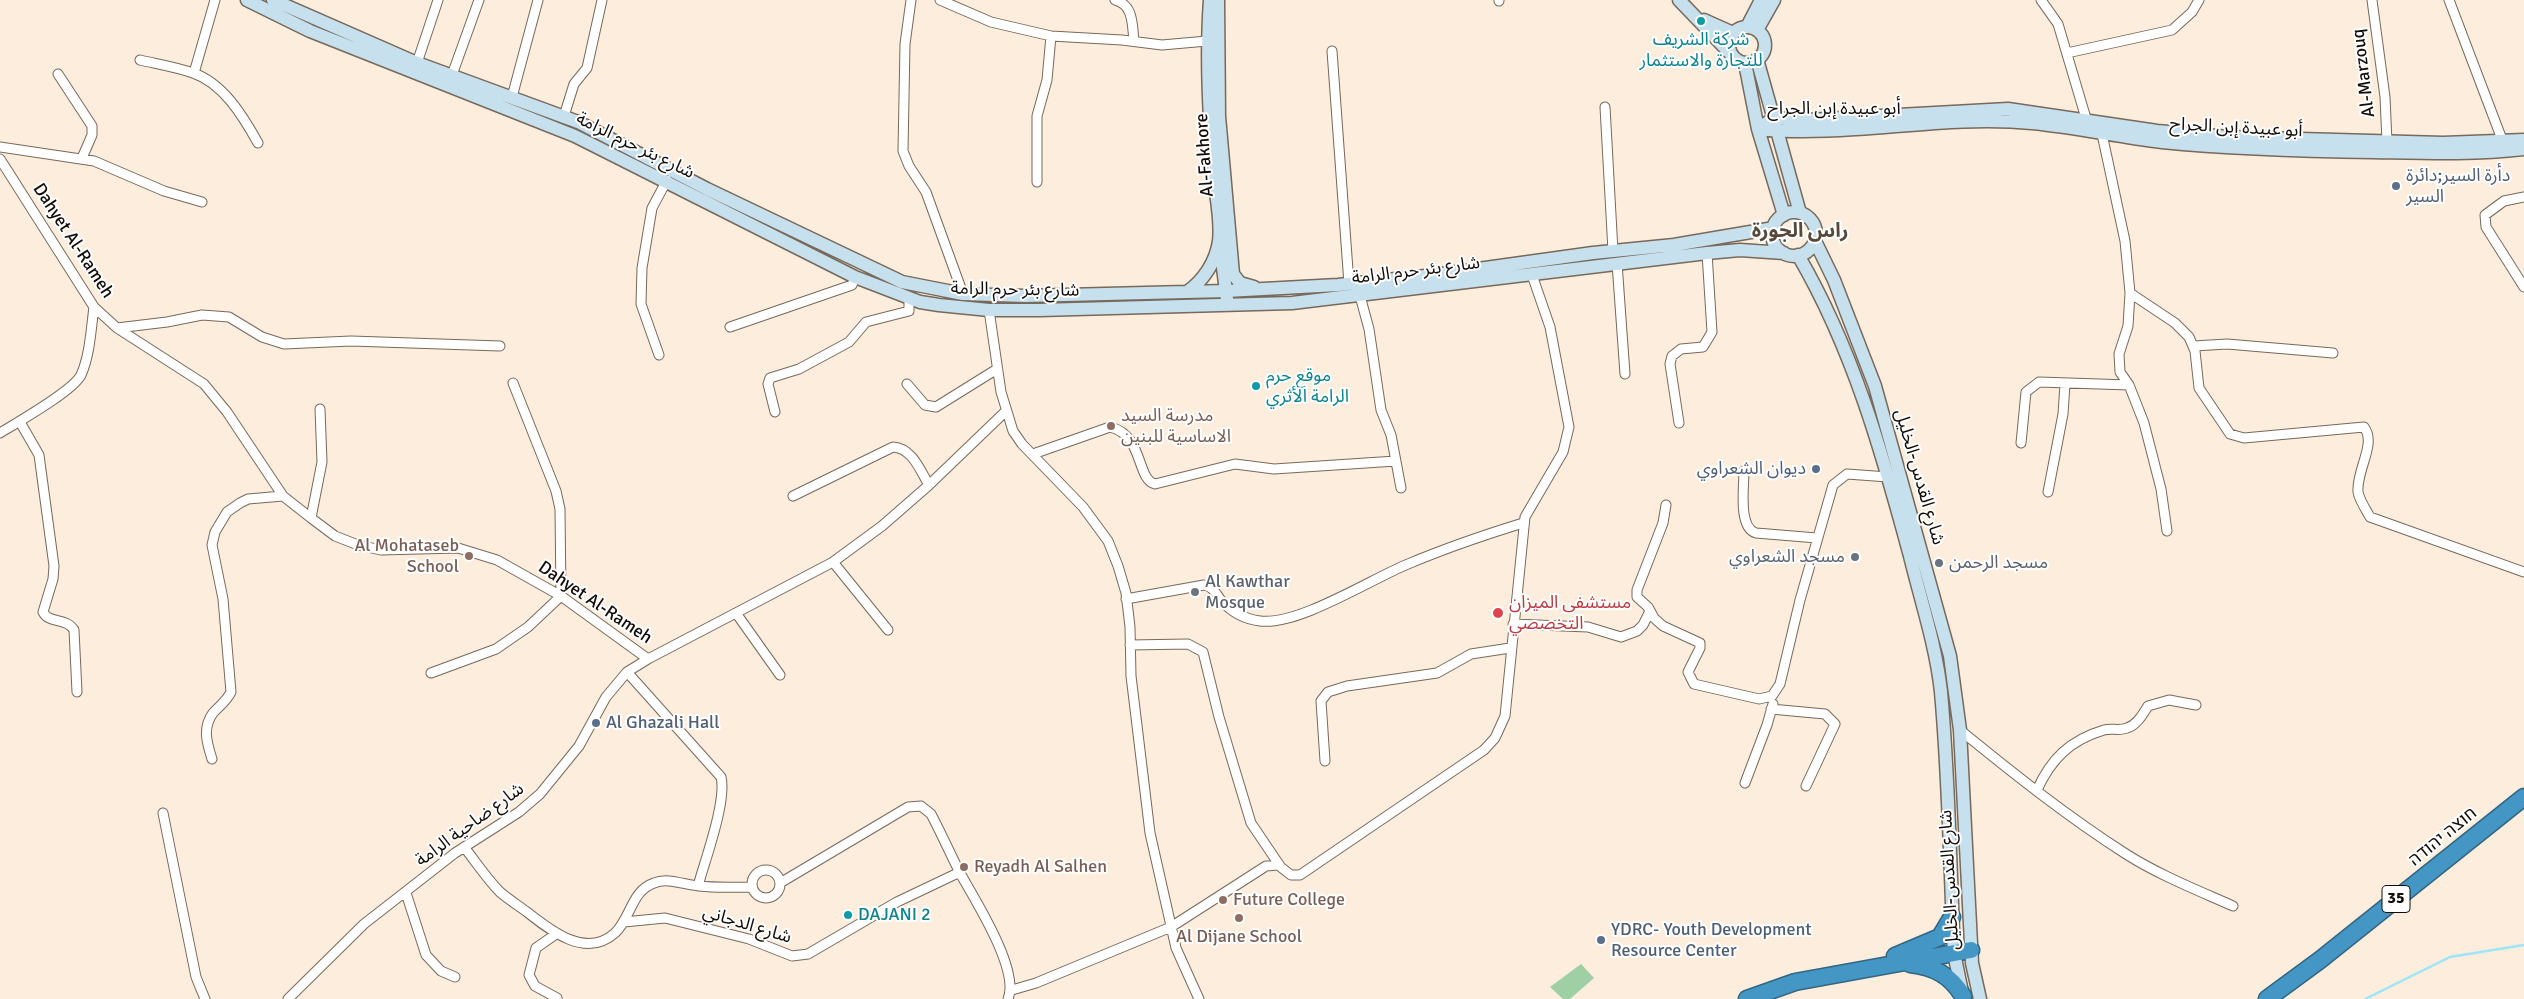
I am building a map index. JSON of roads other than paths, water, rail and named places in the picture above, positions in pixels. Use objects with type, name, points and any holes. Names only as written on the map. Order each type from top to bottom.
[{"type":"highway","name":"חוצה יהודה","points":[[2266,999],[2320,960],[2524,797]]},
{"type":"highway","points":[[1880,966],[1940,937],[1952,917]]},
{"type":"highway","points":[[1747,999],[1795,982],[1971,950]]},
{"type":"highway","points":[[1880,966],[1925,966],[1940,972],[1954,981],[1963,998]]},
{"type":"main road","name":"شارع بئر حرم الرامة","points":[[247,0],[310,31],[575,136],[667,180],[855,278],[920,302],[939,306],[989,310],[1292,303],[1532,275],[1674,245],[1774,228]]},
{"type":"main road","name":"شارع بئر حرم الرامة","points":[[273,0],[417,63],[578,122],[707,189],[902,282],[963,294],[1025,296],[1226,291],[1349,284],[1615,257],[1740,250],[1784,253]]},
{"type":"main road","name":"Al-Fakhore","points":[[1187,292],[1199,284],[1210,266],[1219,239],[1209,116],[1207,41],[1210,0]]},
{"type":"main road","name":"Al-Fakhore","points":[[1218,0],[1219,116],[1229,239],[1235,279]]},
{"type":"main road","points":[[1752,28],[1761,0]]},
{"type":"main road","points":[[1681,2],[1707,23],[1733,33],[1752,28],[1774,0]]},
{"type":"main road","points":[[1681,2],[1735,58],[1751,61],[1761,55],[1765,45],[1761,34],[1752,28]]},
{"type":"main road","points":[[1731,54],[1729,43],[1733,33]]},
{"type":"main road","points":[[1751,61],[1776,124],[1800,213]]},
{"type":"main road","points":[[1751,61],[1758,129],[1784,215]]},
{"type":"main road","name":"أبو عبيدة إبن الجراح","points":[[1758,129],[1776,124],[1868,129],[1984,121],[2032,123],[2093,129],[2219,147],[2459,153],[2524,149]]},
{"type":"main road","name":"أبو عبيدة إبن الجراح","points":[[2093,129],[2157,131],[2229,137],[2387,142],[2503,142],[2524,140]]},
{"type":"main road","points":[[1800,213],[1812,221],[1815,227],[1815,241],[1808,251],[1798,256],[1784,253],[1774,242],[1774,228],[1784,215],[1800,213]]},
{"type":"main road","points":[[1219,239],[1228,305]]},
{"type":"main road","name":"شارع القدس-الخليل","points":[[1815,241],[1834,280],[1862,352],[1893,445],[1950,656],[1960,730],[1971,950],[1980,999]]},
{"type":"main road","name":"شارع القدس-الخليل","points":[[1798,256],[1817,286],[1862,391],[1888,477],[1933,646],[1940,691],[1954,953],[1963,998]]},
{"type":"main road","points":[[1226,291],[1235,279],[1240,283],[1261,289]]},
{"type":"street","points":[[194,73],[215,0]]},
{"type":"street","points":[[417,63],[438,0]]},
{"type":"street","points":[[452,75],[479,0]]},
{"type":"street","points":[[512,97],[538,0]]},
{"type":"street","points":[[564,116],[574,84],[587,68],[602,0]]},
{"type":"street","points":[[911,0],[905,44],[903,151],[909,166],[926,192],[963,294]]},
{"type":"street","points":[[940,0],[991,22],[1051,36],[1162,45],[1207,41]]},
{"type":"street","points":[[1115,0],[1125,3],[1129,9],[1134,42]]},
{"type":"street","points":[[2041,0],[2058,24],[2093,129],[2125,242],[2130,293],[2128,326],[2119,358],[2120,372],[2129,385],[2144,423],[2161,489],[2167,531]]},
{"type":"street","points":[[2068,53],[2172,30],[2192,12],[2199,0]]},
{"type":"street","name":"Al-Marzouq","points":[[2372,0],[2385,97],[2387,142]]},
{"type":"street","points":[[2449,0],[2503,142]]},
{"type":"street","points":[[1037,182],[1037,116],[1047,80],[1051,36]]},
{"type":"street","points":[[1332,51],[1349,284]]},
{"type":"street","points":[[140,60],[194,73],[218,88],[242,115],[258,143]]},
{"type":"street","points":[[58,74],[92,126],[92,135],[82,158]]},
{"type":"street","points":[[1605,107],[1625,374]]},
{"type":"street","points":[[0,147],[94,161],[164,191],[202,202]]},
{"type":"street","name":"Dahyet Al-Rameh","points":[[0,159],[94,307],[117,328],[204,384],[227,412],[283,496],[311,518],[335,536],[358,545],[381,550],[458,548],[497,560],[562,596],[648,659],[833,562],[882,526],[1006,411]]},
{"type":"street","points":[[659,355],[641,304],[642,268],[652,208],[667,180]]},
{"type":"street","points":[[2524,197],[2504,202],[2485,215],[2486,227],[2524,286]]},
{"type":"street","points":[[1679,423],[1670,364],[1672,356],[1681,349],[1703,347],[1712,332],[1707,253]]},
{"type":"street","points":[[1130,644],[1186,643],[1195,646],[1202,652],[1218,717],[1251,823],[1280,866],[1291,875],[1302,874],[1490,745],[1500,732],[1505,716],[1523,523],[1530,506],[1563,452],[1569,427],[1550,327],[1532,275]]},
{"type":"street","points":[[730,327],[852,285],[855,278]]},
{"type":"street","points":[[2130,293],[2180,326],[2194,346],[2200,388],[2230,434],[2244,438],[2364,426],[2370,434],[2369,444],[2361,466],[2358,493],[2370,517],[2524,572]]},
{"type":"street","points":[[1360,296],[1369,329],[1381,410],[1390,430],[1401,488]]},
{"type":"street","points":[[775,412],[768,384],[770,378],[799,369],[849,342],[866,322],[909,311],[909,297]]},
{"type":"street","points":[[0,433],[67,391],[78,380],[87,352],[94,307]]},
{"type":"street","points":[[989,310],[997,369],[1006,411],[1013,430],[1083,507],[1108,541],[1126,599],[1131,676],[1150,833],[1176,948],[1199,999]]},
{"type":"street","points":[[117,328],[167,322],[202,314],[229,317],[262,337],[284,344],[351,341],[500,346]]},
{"type":"street","points":[[2194,346],[2227,344],[2333,353]]},
{"type":"street","points":[[907,384],[925,405],[936,407],[997,369]]},
{"type":"street","points":[[2020,443],[2026,392],[2039,382],[2129,385]]},
{"type":"street","points":[[431,673],[496,649],[528,627],[562,596],[560,509],[556,491],[513,383]]},
{"type":"street","points":[[2048,492],[2063,414],[2065,384]]},
{"type":"street","points":[[311,518],[322,462],[320,410]]},
{"type":"street","points":[[20,422],[38,455],[54,566],[54,579],[42,610],[48,618],[66,622],[74,630],[77,692]]},
{"type":"street","points":[[1033,454],[1110,427],[1129,438],[1148,480],[1155,484],[1236,464],[1274,469],[1396,461]]},
{"type":"street","points":[[793,496],[893,447],[900,448],[909,454],[929,484]]},
{"type":"street","points":[[1744,471],[1744,521],[1748,529],[1756,533],[1817,538]]},
{"type":"street","points":[[1745,782],[1772,709],[1774,694],[1780,684],[1800,600],[1830,493],[1837,480],[1846,474],[1888,477]]},
{"type":"street","points":[[212,759],[205,736],[212,714],[226,702],[231,692],[223,599],[212,545],[214,532],[227,512],[240,502],[248,499],[283,496]]},
{"type":"street","points":[[1666,506],[1663,524],[1637,590],[1638,598],[1648,607],[1662,626],[1700,643],[1700,648],[1688,672],[1694,684],[1759,699],[1774,694]]},
{"type":"street","points":[[1126,599],[1207,585],[1214,589],[1226,605],[1241,616],[1262,621],[1279,620],[1339,598],[1406,565],[1471,539],[1523,523]]},
{"type":"street","points":[[833,562],[888,630]]},
{"type":"street","points":[[1513,624],[1588,627],[1621,636],[1637,631],[1650,611]]},
{"type":"street","points":[[736,613],[780,675]]},
{"type":"street","points":[[1325,761],[1321,701],[1328,692],[1347,686],[1438,673],[1471,654],[1510,648]]},
{"type":"street","name":"شارع ضاحية الرامة","points":[[288,999],[364,924],[464,847],[518,812],[540,794],[579,746],[606,697],[628,672],[648,659]]},
{"type":"street","points":[[628,672],[721,777],[722,788],[719,809],[698,886]]},
{"type":"street","points":[[2037,790],[2047,768],[2063,751],[2084,738],[2105,730],[2128,728],[2140,719],[2148,706],[2169,700],[2196,705]]},
{"type":"street","points":[[1772,709],[1825,714],[1835,724],[1806,786]]},
{"type":"street","points":[[1960,730],[2037,790],[2127,855],[2169,878],[2233,906]]},
{"type":"street","points":[[780,883],[772,871],[763,870],[755,874],[752,888],[757,895],[770,897],[778,892],[780,883],[870,828],[914,805],[924,807],[931,814],[988,923],[1008,970],[1012,990],[1008,999]]},
{"type":"street","points":[[162,813],[196,977],[205,999]]},
{"type":"street","points":[[464,847],[500,892],[556,934],[580,943],[597,942],[614,934],[624,922],[637,895],[651,884],[668,881],[698,886],[752,888]]},
{"type":"street","points":[[1012,990],[1036,983],[1171,926],[1264,867],[1272,864],[1280,866]]},
{"type":"street","name":"شارع الدجاني","points":[[624,922],[665,918],[749,939],[798,957],[808,954],[898,902],[960,872]]},
{"type":"street","points":[[406,893],[426,955],[441,972],[455,977]]},
{"type":"street","points":[[556,934],[536,948],[528,975],[534,986],[557,998]]},
{"type":"waterway","points":[[2365,999],[2450,957],[2524,945]]},
{"type":"place","name":"شركة الشريف للتجارة والاستثمار","points":[[1701,21]]},
{"type":"place","name":"دأرة السير;دائرة السير","points":[[2396,186]]},
{"type":"place","name":"موقع حرم الرامة الأثري","points":[[1256,386]]},
{"type":"place","name":"مدرسة السيد الاساسية للبنين","points":[[1111,426]]},
{"type":"place","name":"ديوان الشعراوي","points":[[1816,469]]},
{"type":"place","name":"Al Mohataseb School","points":[[469,556]]},
{"type":"place","name":"مسجد الشعراوي","points":[[1855,557]]},
{"type":"place","name":"مسجد الرحمن","points":[[1939,563]]},
{"type":"place","name":"Al Kawthar Mosque","points":[[1195,592]]},
{"type":"place","name":"مستشفى الميزان التخصصي","points":[[1498,613]]},
{"type":"place","name":"Al Ghazali Hall","points":[[596,723]]},
{"type":"place","name":"Reyadh Al Salhen","points":[[964,867]]},
{"type":"place","name":"Future College","points":[[1223,900]]},
{"type":"place","name":"DAJANI 2","points":[[848,915]]},
{"type":"place","name":"Al Dijane School","points":[[1239,918]]},
{"type":"place","name":"YDRC- Youth Development Resource Center","points":[[1601,940]]},
{"type":"district","name":"راس الجورة","points":[[1800,232]]}]
